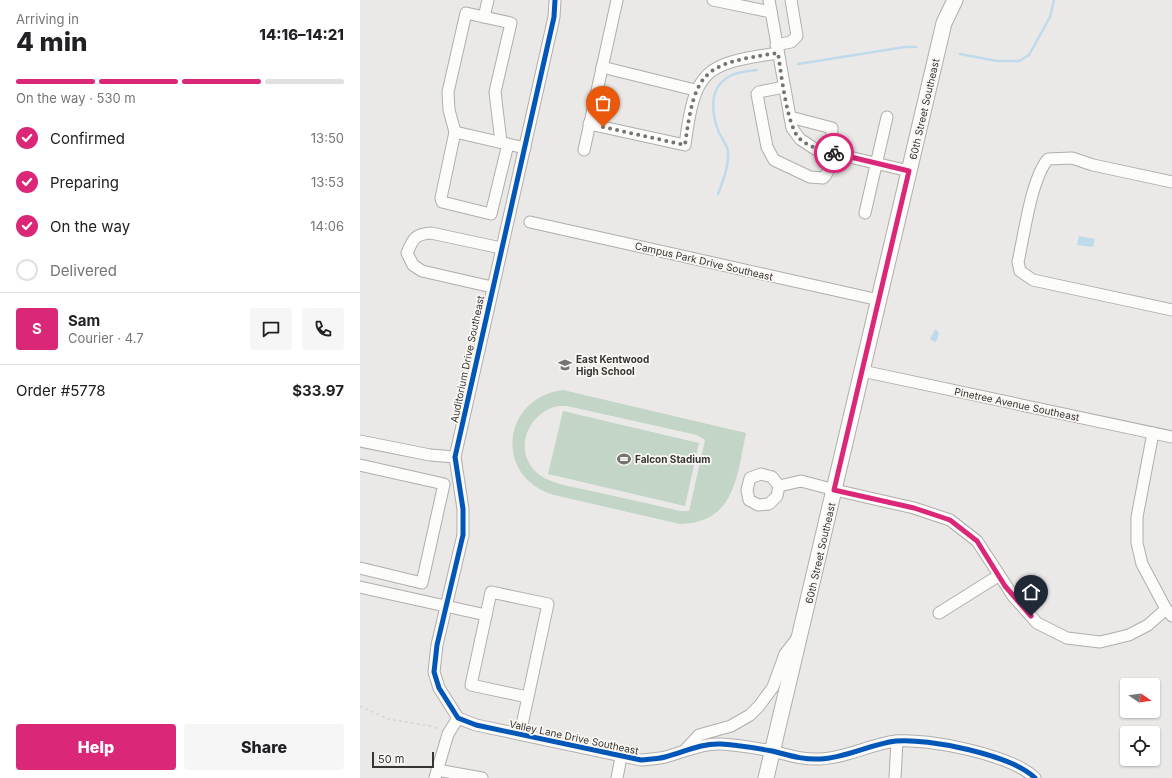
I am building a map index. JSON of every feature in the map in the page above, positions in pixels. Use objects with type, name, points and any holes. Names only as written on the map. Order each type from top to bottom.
[{"type":"main road","name":"60th Street Southeast","points":[[766,778],[944,24],[945,0]]},
{"type":"main road","name":"60th Street Southeast","points":[[944,24],[955,0]]},
{"type":"street","points":[[484,17],[488,0]]},
{"type":"street","name":"Auditorium Drive Southeast","points":[[458,718],[442,694],[434,672],[437,645],[463,535],[463,509],[455,457],[492,287],[554,18],[555,0]]},
{"type":"street","points":[[584,150],[617,0]]},
{"type":"street","points":[[713,0],[771,12]]},
{"type":"street","points":[[769,0],[792,128],[800,139],[815,148],[909,171]]},
{"type":"street","points":[[590,124],[685,145],[696,90],[705,75],[720,65],[740,58],[777,49],[791,42],[797,36],[791,0]]},
{"type":"street","points":[[466,13],[484,17],[511,23],[495,92],[504,143],[491,214],[442,202],[441,198],[455,132],[449,110],[448,92],[466,13]]},
{"type":"street","points":[[602,67],[696,90]]},
{"type":"street","points":[[784,87],[759,92],[757,94],[768,152],[780,164],[816,178],[823,178],[828,171],[831,161],[830,152],[832,128],[790,117]]},
{"type":"street","points":[[865,213],[887,117]]},
{"type":"street","points":[[455,132],[525,148]]},
{"type":"street","points":[[1172,182],[1093,165],[1072,158],[1048,160],[1040,171],[1018,262],[1020,271],[1025,276],[1033,280],[1172,310]]},
{"type":"street","name":"Campus Park Drive Southeast","points":[[530,222],[879,300]]},
{"type":"street","points":[[492,287],[422,271],[413,265],[407,253],[412,241],[416,237],[420,234],[431,233],[501,248]]},
{"type":"street","name":"Pinetree Avenue Southeast","points":[[862,371],[1172,437]]},
{"type":"street","points":[[779,486],[801,481],[914,508],[950,520],[977,541],[1012,596],[1037,623],[1066,638],[1100,642],[1129,635],[1169,613],[1142,564],[1137,542],[1137,517],[1153,433]]},
{"type":"street","points":[[360,441],[430,455],[455,457]]},
{"type":"street","points":[[360,465],[444,484],[422,583],[360,568]]},
{"type":"street","points":[[939,613],[998,576]]},
{"type":"street","points":[[360,588],[486,615]]},
{"type":"street","points":[[520,734],[528,697],[548,604],[491,592],[471,685],[528,697]]},
{"type":"street","points":[[685,750],[699,735],[731,726],[750,715],[759,706],[773,687],[785,654],[800,635]]},
{"type":"street","points":[[458,718],[448,734],[436,774],[451,776],[457,772],[482,778]]},
{"type":"street","name":"Valley Lane Drive Southeast","points":[[458,718],[476,725],[621,757],[641,760],[663,758],[685,750],[719,744],[772,752],[802,759],[818,760],[838,758],[876,745],[897,741],[935,743],[994,757],[1012,763],[1035,778]]},
{"type":"street","points":[[895,778],[897,741]]},
{"type":"street","points":[[617,778],[621,757]]},
{"type":"path","points":[[360,706],[388,718],[432,726],[448,734]]},
{"type":"green space","points":[[563,390],[746,433],[740,465],[730,494],[723,506],[712,515],[698,522],[680,524],[554,495],[534,485],[521,472],[514,455],[513,438],[517,421],[528,407],[543,396]],"holes":[[[558,406],[567,406],[697,435],[705,440],[689,511],[680,511],[552,482],[541,476],[532,467],[526,457],[526,436],[538,417],[547,410]]]},
{"type":"green space","name":"Falcon Stadium","points":[[563,411],[699,443],[685,506],[548,474]]},
{"type":"water","points":[[1079,236],[1095,239],[1093,247],[1077,245]]},
{"type":"water","points":[[935,329],[939,333],[935,342],[930,339]]},
{"type":"waterway","points":[[960,54],[997,61],[1019,61],[1029,55],[1050,17],[1054,0]]},
{"type":"waterway","points":[[798,64],[905,47],[916,47]]},
{"type":"waterway","points":[[718,194],[727,168],[728,152],[727,147],[719,133],[714,115],[713,107],[715,93],[718,86],[730,76],[757,70]]},
{"type":"cycle path","points":[[555,0],[554,17],[455,457],[463,509],[463,535],[437,645],[434,672],[439,688],[458,718],[476,725],[641,760],[662,758],[700,746],[714,744],[740,746],[802,758],[820,759],[849,754],[886,743],[910,741],[948,745],[989,755],[1008,762],[1024,770],[1035,778]]},
{"type":"way so far","points":[[603,127],[685,145],[688,121],[696,90],[705,75],[720,65],[740,58],[778,53],[792,128],[800,139],[815,148],[834,153]]},
{"type":"place","name":"East Kentwood High School","points":[[565,365]]},
{"type":"place","name":"Falcon Stadium","points":[[624,459]]},
{"type":"route","points":[[834,153],[909,171],[834,490],[914,508],[950,520],[965,530],[977,541],[1012,596],[1031,616]]}]
